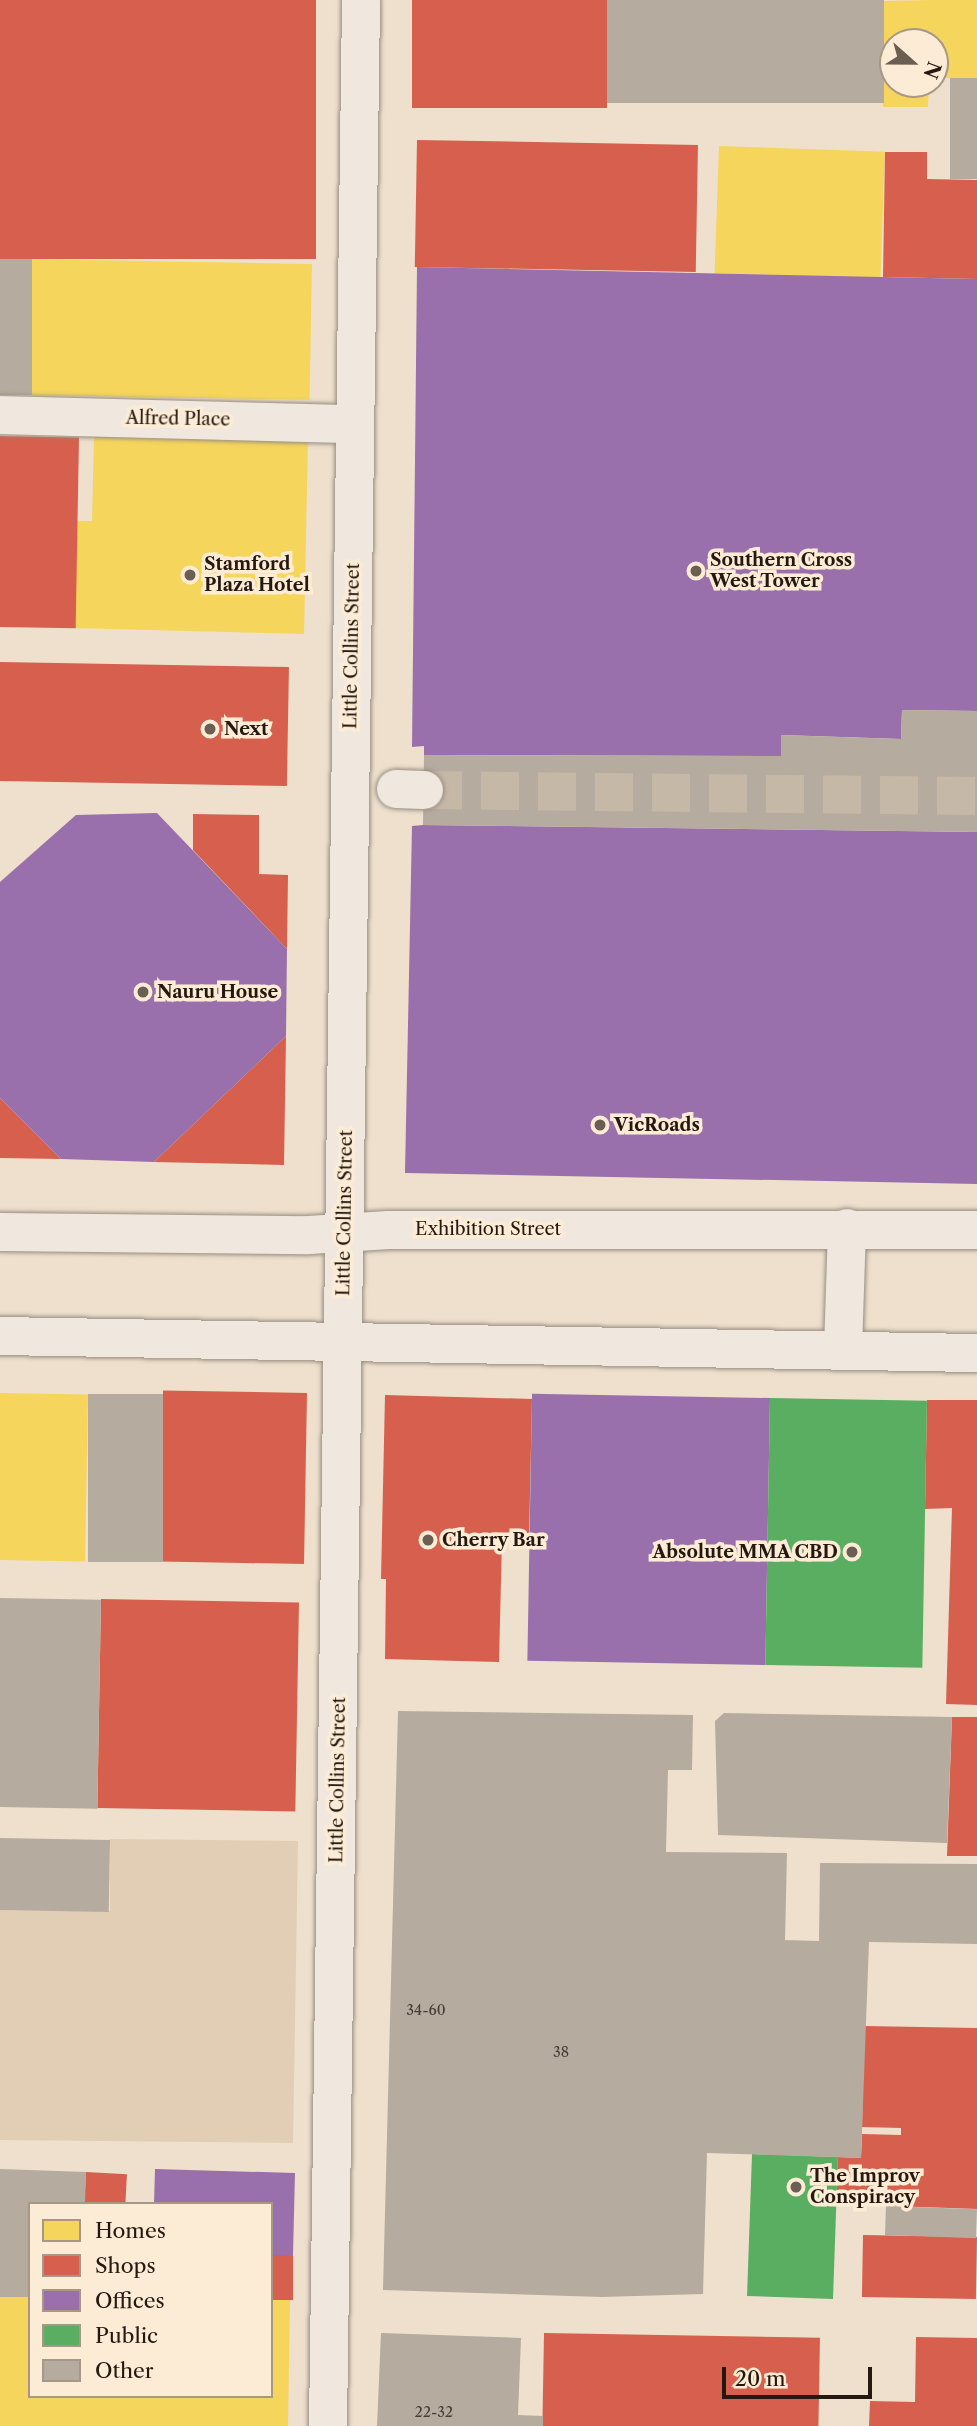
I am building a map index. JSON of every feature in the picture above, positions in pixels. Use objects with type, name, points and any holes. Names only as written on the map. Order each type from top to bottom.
[{"type":"street","name":"Little Collins Street","points":[[328,2426],[361,0]]},
{"type":"street","name":"Alfred Place","points":[[0,415],[355,424]]},
{"type":"street","name":"Exhibition Street","points":[[0,1232],[345,1233],[389,1230],[847,1228],[977,1230]]},
{"type":"street","points":[[843,1349],[847,1228]]},
{"type":"street","points":[[0,1336],[977,1353]]},
{"type":"shaded area","points":[[110,1839],[298,1841],[293,2143],[0,2140],[0,1910],[110,1911]]},
{"type":"building: Homes","points":[[977,0],[977,78],[949,78],[949,28],[884,28],[884,1]]},
{"type":"building: Homes","points":[[883,98],[928,98],[928,107],[883,107]]},
{"type":"building: Homes","points":[[719,146],[885,152],[880,279],[715,273]]},
{"type":"building: Homes","points":[[32,259],[312,264],[310,400],[30,395]]},
{"type":"building: Homes","name":"Stamford Plaza Hotel","points":[[94,437],[308,440],[304,634],[73,628],[76,521],[92,521]]},
{"type":"building: Homes","points":[[0,1393],[88,1395],[85,1562],[0,1560]]},
{"type":"building: Homes","points":[[0,2297],[28,2297],[28,2398],[273,2398],[273,2300],[290,2300],[288,2426],[0,2426]]},
{"type":"building: Shops","points":[[0,0],[316,0],[316,259],[0,259]]},
{"type":"building: Shops","points":[[412,0],[607,0],[607,108],[412,108]]},
{"type":"building: Shops","points":[[417,140],[698,145],[696,272],[415,267]]},
{"type":"building: Shops","points":[[885,152],[927,152],[927,179],[977,180],[977,279],[883,277]]},
{"type":"building: Shops","points":[[0,436],[79,437],[76,628],[0,627]]},
{"type":"building: Shops","points":[[0,662],[289,667],[287,786],[0,781]]},
{"type":"building: Shops","points":[[193,814],[259,815],[259,874],[288,875],[287,949],[193,850]]},
{"type":"building: Shops","points":[[286,1036],[284,1165],[154,1162]]},
{"type":"building: Shops","points":[[0,1098],[61,1159],[0,1158]]},
{"type":"building: Shops","points":[[163,1390],[307,1393],[304,1564],[160,1561]]},
{"type":"building: Shops","points":[[385,1395],[532,1399],[529,1540],[502,1539],[499,1662],[385,1659],[386,1579],[381,1579]]},
{"type":"building: Shops","points":[[927,1400],[977,1400],[977,1705],[946,1704],[952,1508],[925,1509]]},
{"type":"building: Shops","points":[[101,1599],[299,1602],[295,1811],[97,1808]]},
{"type":"building: Shops","points":[[952,1717],[977,1717],[977,1856],[947,1856]]},
{"type":"building: Shops","points":[[864,2026],[977,2028],[977,2209],[836,2204],[838,2157],[861,2158],[862,2134],[901,2135],[901,2128],[862,2127]]},
{"type":"building: Shops","points":[[86,2172],[127,2174],[125,2202],[84,2202]]},
{"type":"building: Shops","points":[[863,2235],[977,2237],[976,2299],[862,2297]]},
{"type":"building: Shops","points":[[273,2255],[293,2255],[293,2300],[273,2300]]},
{"type":"building: Shops","points":[[544,2333],[820,2338],[818,2426],[542,2426]]},
{"type":"building: Shops","points":[[916,2337],[977,2338],[977,2426],[869,2426],[870,2401],[915,2402]]},
{"type":"building: Offices","name":"Southern Cross West Tower","points":[[417,267],[977,279],[977,711],[902,710],[901,739],[781,735],[781,756],[424,755],[424,746],[412,747]]},
{"type":"building: Offices","name":"Nauru House","points":[[157,813],[287,949],[286,1036],[154,1162],[61,1159],[0,1098],[0,882],[76,815]]},
{"type":"building: Offices","points":[[412,826],[977,832],[977,1184],[405,1173]]},
{"type":"building: Offices","points":[[532,1394],[770,1398],[765,1665],[527,1661]]},
{"type":"building: Offices","points":[[155,2169],[295,2173],[293,2255],[273,2255],[273,2202],[154,2202]]},
{"type":"building: Public","points":[[770,1398],[927,1401],[922,1668],[765,1665]]},
{"type":"building: Public","points":[[752,2154],[838,2157],[833,2299],[747,2296]]},
{"type":"building: Other","points":[[607,0],[884,0],[884,28],[879,28],[879,98],[884,98],[884,103],[607,103]]},
{"type":"building: Other","points":[[950,78],[977,78],[977,179],[950,179]]},
{"type":"building: Other","points":[[0,259],[32,259],[32,395],[0,395]]},
{"type":"building: Other","points":[[902,710],[977,711],[977,832],[423,825],[424,755],[781,756],[781,735],[901,739]]},
{"type":"building: Other","points":[[88,1394],[163,1394],[163,1562],[88,1562]]},
{"type":"building: Other","points":[[0,1598],[101,1600],[97,1809],[0,1807]]},
{"type":"building: Other","points":[[398,1711],[693,1715],[692,1770],[668,1770],[666,1852],[787,1853],[785,1940],[819,1941],[820,1863],[977,1864],[977,1944],[869,1942],[861,2158],[707,2153],[703,2294],[602,2297],[383,2290]]},
{"type":"building: Other","points":[[724,1713],[952,1717],[947,1843],[718,1835],[715,1721]]},
{"type":"building: Other","points":[[0,1838],[110,1840],[109,1912],[0,1910]]},
{"type":"building: Other","points":[[0,2169],[86,2172],[85,2202],[28,2202],[28,2297],[0,2297]]},
{"type":"building: Other","points":[[886,2206],[977,2209],[976,2238],[885,2235]]},
{"type":"building: Other","points":[[381,2333],[521,2338],[518,2415],[543,2416],[543,2426],[377,2426]]},
{"type":"tunnel","points":[[424,790],[977,796]]},
{"type":"place","name":"Southern Cross West Tower","points":[[696,571]]},
{"type":"place","name":"Stamford Plaza Hotel","points":[[190,575]]},
{"type":"place","name":"Next","points":[[210,729]]},
{"type":"place","name":"Nauru House","points":[[143,992]]},
{"type":"place","name":"VicRoads","points":[[600,1125]]},
{"type":"place","name":"Cherry Bar","points":[[428,1540]]},
{"type":"place","name":"Absolute MMA CBD","points":[[852,1552]]},
{"type":"place","name":"The Improv Conspiracy","points":[[796,2187]]}]
